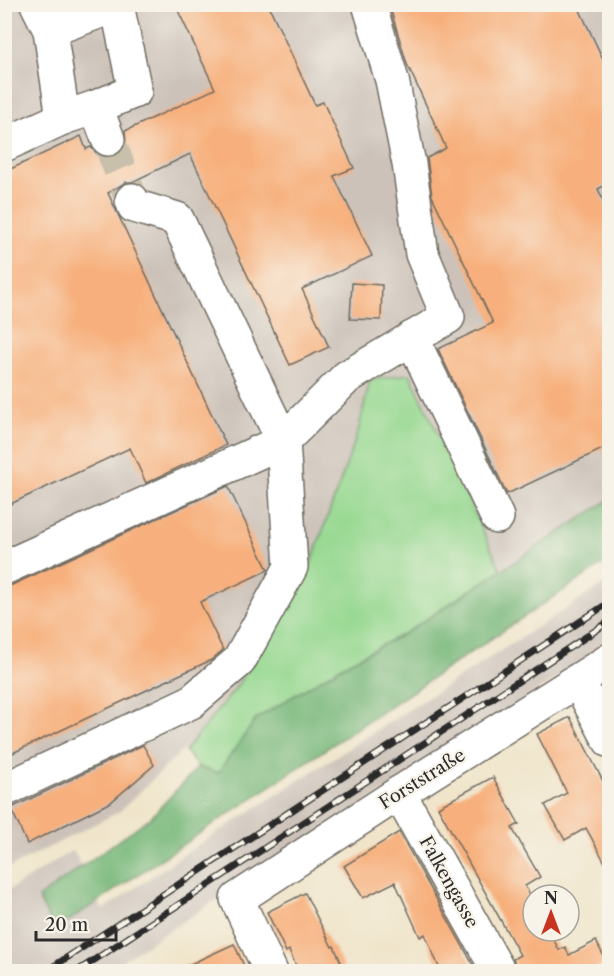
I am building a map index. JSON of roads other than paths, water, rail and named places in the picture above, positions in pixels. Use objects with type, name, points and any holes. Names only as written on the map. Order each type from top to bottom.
[{"type":"street","points":[[4,568],[283,441],[347,377],[448,317],[422,254],[407,153],[392,80],[369,4]]},
{"type":"street","points":[[4,145],[63,118],[135,91],[117,5],[43,17],[63,118]]},
{"type":"street","points":[[96,106],[108,140]]},
{"type":"street","points":[[4,790],[191,702],[240,661],[291,567],[283,441],[177,219],[134,206],[132,200]]},
{"type":"street","points":[[412,338],[497,517]]},
{"type":"street","name":"Forststraße","points":[[272,972],[237,899],[609,660]]},
{"type":"street","points":[[578,681],[609,741]]},
{"type":"street","name":"Falkengasse","points":[[399,793],[499,972]]},
{"type":"tunnel","points":[[108,139],[132,200]]},
{"type":"railway","points":[[45,972],[610,602]]},
{"type":"railway","points":[[76,972],[610,621]]}]
